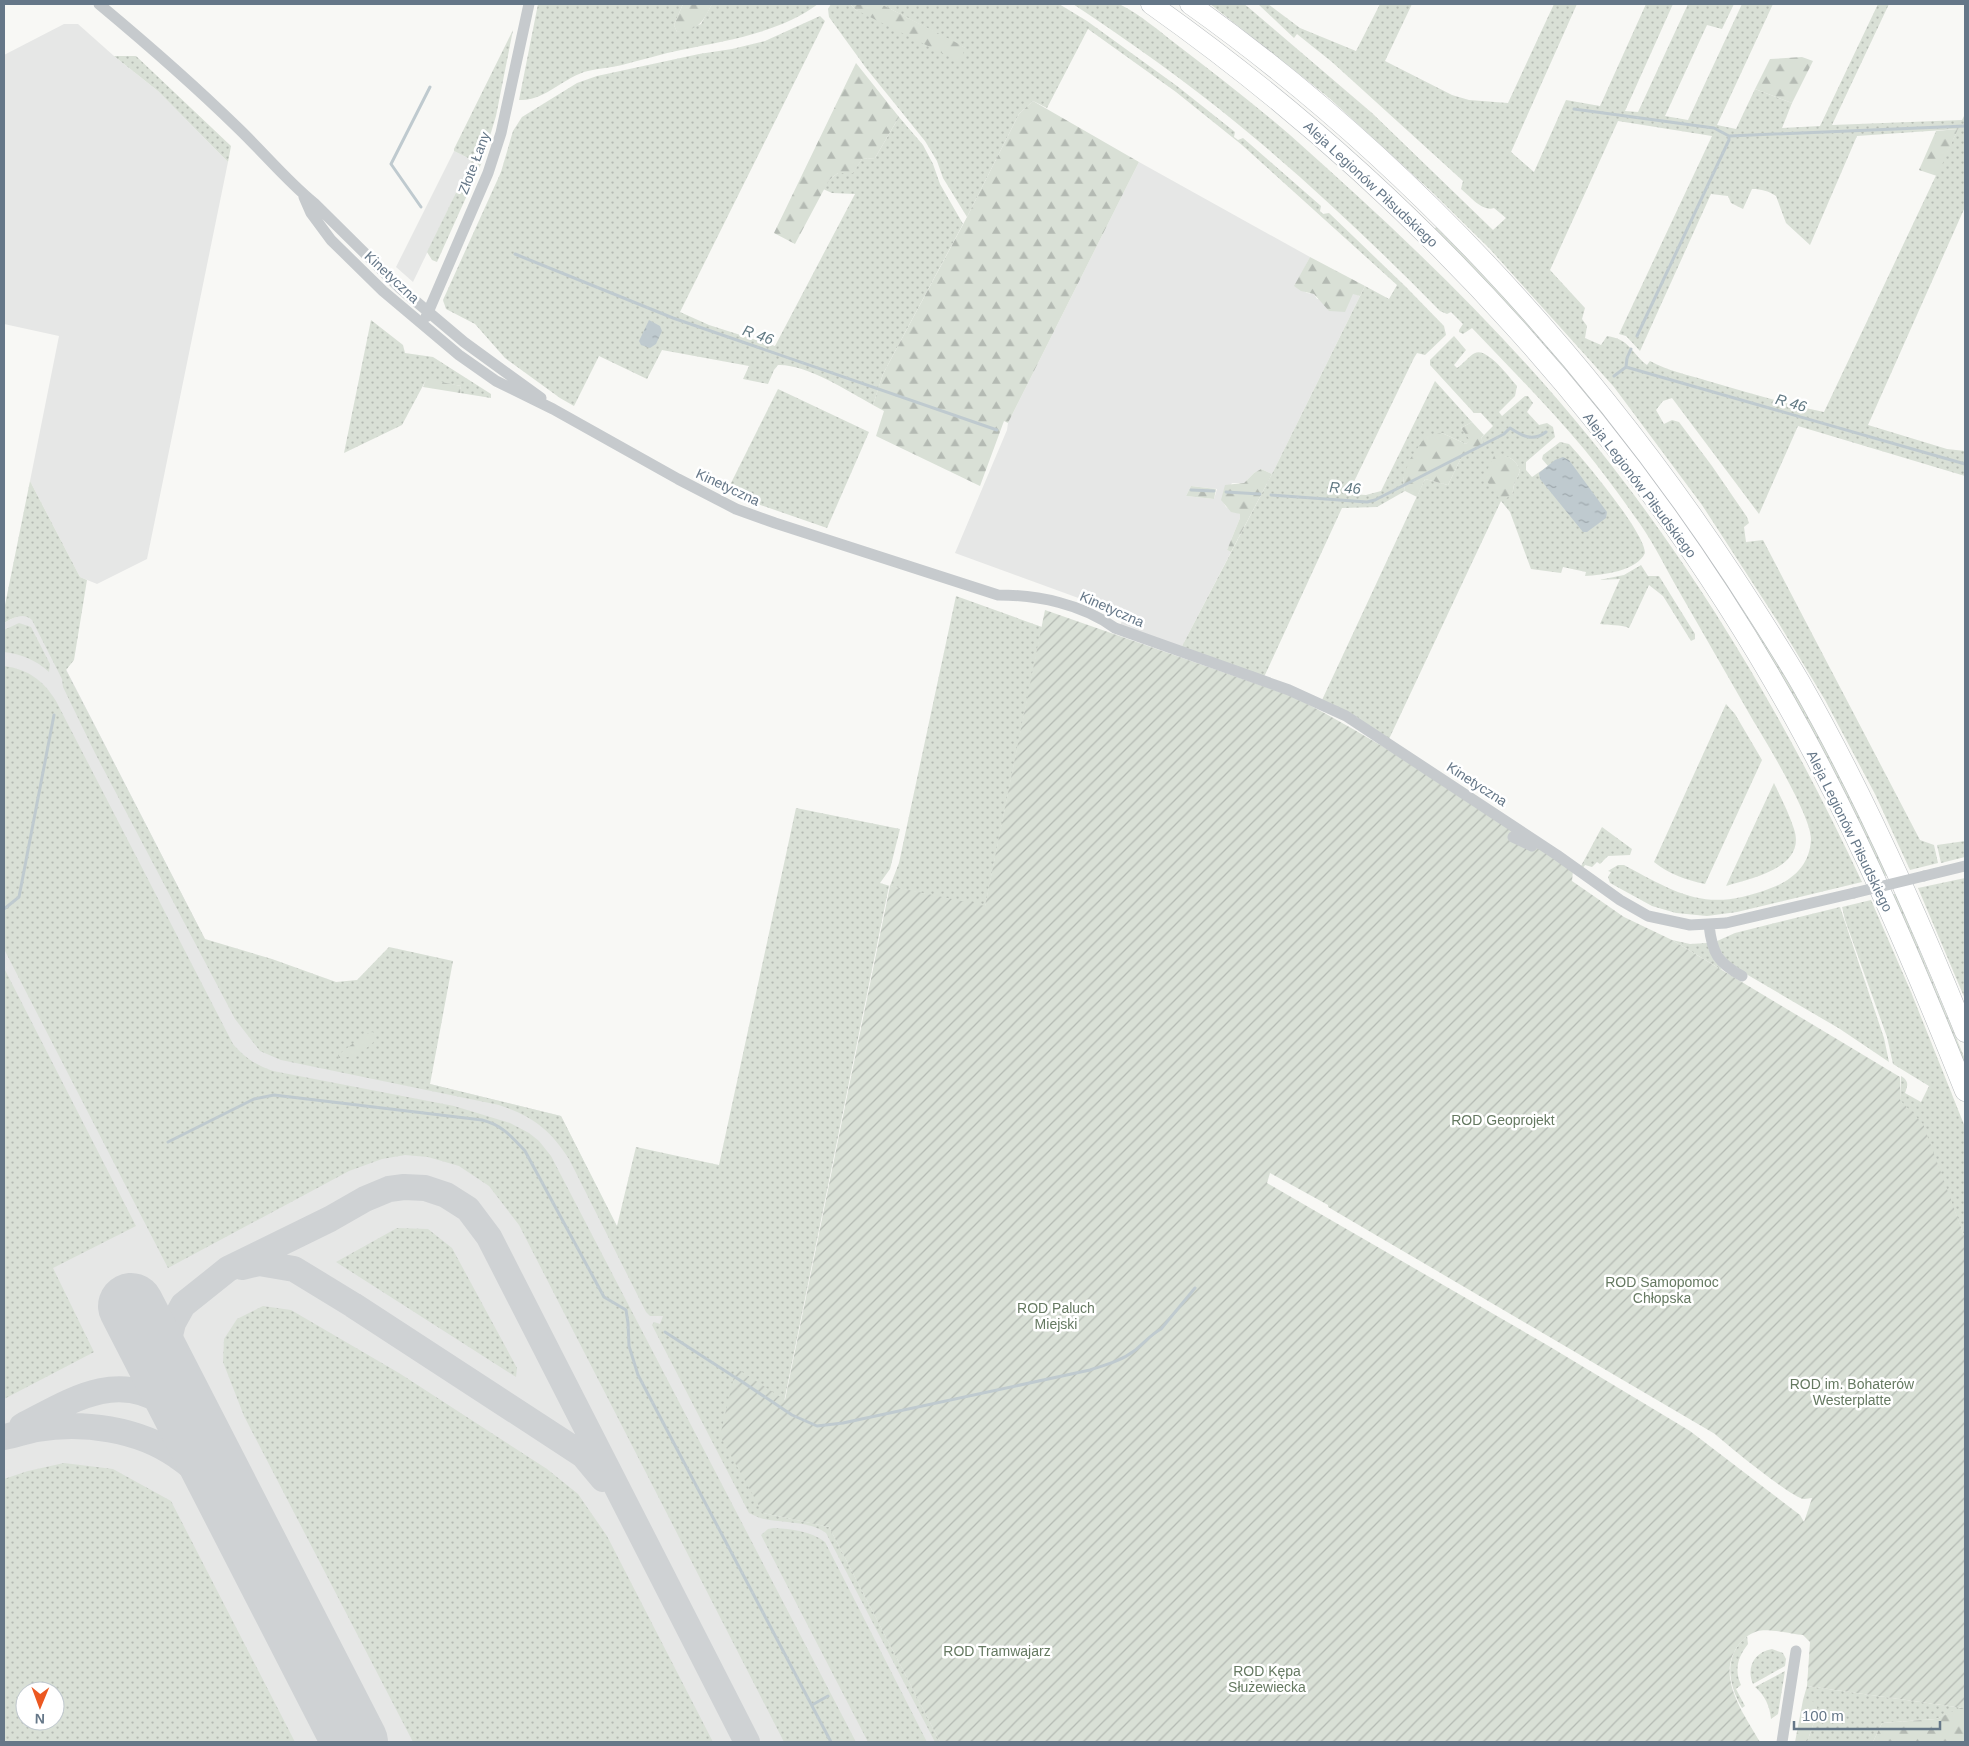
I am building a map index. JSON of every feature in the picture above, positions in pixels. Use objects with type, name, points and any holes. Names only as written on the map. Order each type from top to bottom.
[{"type":"highway","name":"Aleja Legionów Piłsudskiego","points":[[1151,4],[1228,60],[1282,103],[1396,205],[1440,248],[1530,345],[1640,480],[1740,627],[1813,752],[1874,875],[1965,1091]]},
{"type":"highway","name":"Aleja Legionów Piłsudskiego","points":[[1190,4],[1311,99],[1364,145],[1456,231],[1558,343],[1630,430],[1702,528],[1800,681],[1881,839],[1917,916],[1965,1032]]},
{"type":"street","name":"Kinetyczna","points":[[99,4],[192,84],[377,266],[471,347],[534,392],[553,409]]},
{"type":"street","name":"Złote Łany","points":[[423,326],[488,173],[502,133],[529,4]]},
{"type":"street","name":"Kinetyczna","points":[[304,196],[311,213],[331,240],[423,326],[465,359],[496,381],[553,409],[686,483],[744,512],[998,595],[1026,596],[1082,610],[1102,619],[1115,628],[1290,690],[1346,716],[1557,855],[1627,905]]},
{"type":"street","name":"Kinetyczna","points":[[1513,837],[1535,848],[1602,891],[1648,916],[1690,925],[1709,925],[1739,921],[1965,866]]},
{"type":"street","points":[[1709,925],[1716,955],[1725,965],[1742,976]]},
{"type":"street","points":[[1782,1742],[1796,1651]]},
{"type":"shaded area","points":[[64,24],[78,24],[158,91],[228,162],[147,559],[97,584],[80,577],[30,481],[59,336],[4,324],[4,55]]},
{"type":"shaded area","points":[[454,151],[472,160],[413,282],[396,267]]},
{"type":"shaded area","points":[[1139,162],[1310,257],[1295,286],[1307,293],[1314,294],[1317,299],[1353,293],[1360,296],[1272,474],[1261,469],[1244,483],[1232,483],[1223,497],[1222,500],[1226,507],[1240,514],[1227,550],[1231,552],[1180,650],[1119,627],[1125,615],[955,553],[1007,430],[1008,423]],"holes":[[[1191,486],[1217,489],[1214,499],[1186,496]]]},
{"type":"shaded area","points":[[34,607],[258,1042],[561,1116],[617,1227],[716,1297],[763,1513],[829,1527],[940,1742],[4,1742],[4,623]]},
{"type":"green space","points":[[1105,3],[1121,5],[1150,23],[1234,89],[1290,135],[1370,207],[1448,282],[1523,360],[1593,442],[1633,493],[1706,599],[1741,654],[1804,766],[1862,882],[1737,912],[1707,916],[1676,913],[1652,906],[1610,883],[1608,877],[1611,872],[1608,871],[1618,865],[1624,865],[1678,892],[1711,900],[1729,899],[1749,895],[1786,881],[1804,864],[1810,848],[1809,828],[1797,798],[1652,542],[1617,491],[1584,449],[1472,328],[1463,334],[1459,332],[1463,324],[1451,312],[1447,314],[1440,311],[1342,215],[1291,169],[1178,77],[1073,4]]},
{"type":"green space","points":[[538,4],[683,4],[674,25],[677,32],[701,24],[712,4],[818,4],[803,14],[770,29],[618,66],[588,71],[537,97],[519,100]]},
{"type":"green space","points":[[683,4],[712,4],[706,16],[696,27],[677,32],[674,25]]},
{"type":"green space","points":[[831,4],[850,4],[856,10],[965,48],[881,4],[1059,4],[1087,21],[1177,86],[1235,132],[1234,137],[1238,140],[1243,138],[1321,206],[1320,211],[1323,214],[1329,213],[1444,326],[1446,335],[1425,355],[1417,353],[1414,358],[1348,494],[1366,495],[1381,491],[1435,381],[1472,422],[1461,428],[1471,440],[1466,444],[1442,433],[1403,478],[1405,491],[1377,507],[1342,508],[1264,677],[1180,650],[1272,474],[1365,286],[1389,299],[1397,285],[1242,145],[1176,92],[1088,29],[1047,108],[1033,101],[1019,114],[967,217],[943,178],[937,161],[925,141],[866,68],[829,17],[828,9]]},
{"type":"green space","points":[[850,4],[881,4],[957,43],[965,48],[960,62],[856,10]]},
{"type":"green space","points":[[1210,4],[1244,4],[1248,7],[1372,113],[1493,230],[1506,218],[1494,208],[1485,208],[1472,199],[1461,189],[1463,181],[1332,62],[1297,34],[1294,38],[1258,4],[1268,4],[1300,28],[1356,51],[1380,4],[1412,4],[1385,61],[1452,95],[1469,100],[1508,103],[1554,4],[1577,4],[1511,152],[1534,172],[1566,100],[1600,106],[1646,4],[1673,4],[1625,111],[1638,112],[1688,4],[1734,4],[1722,29],[1707,25],[1665,116],[1688,120],[1742,4],[1773,4],[1717,125],[1736,129],[1755,89],[1792,103],[1782,128],[1820,126],[1878,4],[1889,4],[1832,125],[1962,120],[1965,114],[1965,207],[1868,425],[1947,449],[1965,451],[1965,476],[1798,426],[1759,514],[1672,398],[1663,401],[1656,410],[1664,424],[1672,420],[1679,422],[1747,517],[1749,523],[1744,527],[1746,542],[1763,540],[1920,840],[1934,845],[1938,863],[1910,870],[1875,794],[1825,700],[1778,622],[1702,505],[1614,387],[1489,248],[1432,192],[1328,97]],"holes":[[[1618,121],[1712,136],[1619,334],[1626,336],[1640,351],[1711,194],[1728,196],[1731,203],[1743,209],[1752,189],[1762,190],[1776,196],[1786,223],[1810,245],[1857,136],[1958,129],[1824,412],[1780,402],[1664,368],[1650,361],[1647,365],[1626,344],[1615,338],[1607,336],[1601,345],[1585,338],[1587,326],[1582,319],[1585,308],[1550,270]]]},
{"type":"green space","points":[[820,16],[825,21],[680,312],[709,325],[775,346],[855,194],[832,193],[823,189],[829,180],[838,173],[853,172],[862,159],[875,158],[899,117],[923,145],[933,164],[940,184],[963,224],[883,374],[873,405],[827,379],[801,369],[778,365],[768,384],[743,379],[749,366],[662,350],[647,379],[599,356],[574,406],[505,358],[475,324],[446,309],[443,300],[501,172],[513,131],[522,117],[577,83],[597,76],[765,41]]},
{"type":"green space","points":[[513,30],[496,116],[482,162],[437,262],[432,260],[427,252],[472,160],[454,151],[454,149]]},
{"type":"green space","points":[[114,56],[136,56],[231,146],[228,162],[158,91]]},
{"type":"green space","points":[[1802,57],[1813,61],[1792,103],[1755,89],[1770,59]]},
{"type":"green space","points":[[856,63],[899,117],[875,158],[862,159],[853,173],[838,173],[829,180],[795,244],[774,233]]},
{"type":"green space","points":[[1033,101],[1139,162],[1008,423],[1004,421],[980,486],[876,436],[884,411],[873,405],[883,374],[967,217],[1019,114]]},
{"type":"green space","points":[[1958,129],[1937,176],[1919,170],[1936,131]]},
{"type":"green space","points":[[1436,227],[1541,339],[1591,397],[1684,520],[1727,583],[1807,715],[1839,774],[1888,875],[1885,876],[1765,652],[1434,230]]},
{"type":"green space","points":[[1310,257],[1365,286],[1360,296],[1353,294],[1345,312],[1329,311],[1314,294],[1301,291],[1294,286]]},
{"type":"green space","points":[[371,320],[403,345],[405,353],[433,357],[491,394],[491,398],[460,393],[461,386],[426,380],[402,425],[344,453]]},
{"type":"green space","points":[[1454,336],[1466,350],[1454,365],[1457,368],[1475,353],[1480,352],[1491,358],[1517,386],[1515,396],[1499,412],[1502,416],[1525,396],[1528,396],[1533,403],[1527,412],[1539,425],[1547,423],[1553,427],[1555,437],[1526,462],[1526,470],[1532,477],[1548,466],[1542,459],[1543,455],[1560,442],[1569,444],[1588,465],[1625,514],[1642,543],[1645,553],[1635,564],[1627,568],[1601,575],[1585,576],[1586,572],[1563,567],[1561,573],[1531,569],[1510,512],[1501,501],[1389,739],[1322,700],[1425,479],[1448,485],[1463,454],[1484,445],[1481,438],[1493,426],[1481,413],[1474,413],[1430,365],[1430,360]],"holes":[[[1495,455],[1508,457],[1514,460],[1518,466],[1520,471],[1512,495]]]},
{"type":"green space","points":[[426,379],[461,386],[460,393],[423,387]]},
{"type":"green space","points":[[778,389],[869,432],[827,528],[726,493]]},
{"type":"green space","points":[[1472,422],[1484,435],[1481,438],[1485,445],[1463,454],[1448,485],[1425,479],[1417,497],[1405,491],[1403,478],[1410,459],[1426,436],[1442,433],[1466,444],[1470,440],[1461,428]]},
{"type":"green space","points":[[1495,454],[1514,460],[1520,471],[1512,495],[1501,501],[1484,477]]},
{"type":"green space","points":[[1261,469],[1272,474],[1231,552],[1227,550],[1240,514],[1231,512],[1221,500],[1225,485],[1244,483]]},
{"type":"green space","points":[[30,481],[80,577],[87,580],[74,660],[66,670],[205,939],[272,959],[336,982],[357,980],[389,947],[453,961],[430,1084],[561,1116],[617,1226],[636,1147],[719,1165],[796,808],[900,829],[890,869],[880,883],[890,886],[899,863],[956,596],[1042,627],[985,907],[889,886],[763,1513],[829,1527],[940,1742],[935,1742],[826,1533],[812,1526],[764,1519],[749,1513],[652,1325],[654,1322],[660,1324],[663,1316],[650,1316],[646,1312],[569,1159],[555,1139],[531,1119],[499,1105],[281,1060],[260,1051],[235,1019],[95,753],[63,687],[62,679],[32,620],[22,616],[4,623],[4,610]]},
{"type":"green space","points":[[1191,486],[1216,489],[1214,499],[1186,496]]},
{"type":"green space","points":[[1641,565],[1648,576],[1659,576],[1695,634],[1695,639],[1691,641],[1663,596],[1649,585],[1629,628],[1600,624],[1620,579],[1599,580],[1624,575]]},
{"type":"green space","points":[[1045,610],[1294,697],[1330,716],[1471,802],[1573,871],[1572,881],[1624,917],[1672,940],[1900,1077],[1900,1100],[1923,1124],[1965,1238],[1965,1706],[1963,1708],[1807,1686],[1810,1642],[1803,1635],[1762,1630],[1754,1632],[1739,1644],[1731,1659],[1730,1671],[1731,1684],[1735,1696],[1760,1742],[940,1742],[829,1527],[763,1513],[720,1436],[736,1368],[785,1400],[890,886],[985,906]],"holes":[[[1270,1173],[1328,1205],[1328,1207],[1715,1434],[1787,1490],[1804,1499],[1812,1498],[1804,1522],[1800,1515],[1690,1431],[1547,1345],[1267,1183]]]},
{"type":"green space","points":[[19,623],[31,627],[50,664],[49,672],[28,658],[4,652],[4,630]]},
{"type":"green space","points":[[4,666],[21,670],[34,677],[41,682],[56,701],[233,1044],[246,1057],[256,1064],[273,1071],[454,1106],[510,1123],[529,1133],[539,1141],[551,1156],[856,1742],[784,1742],[519,1225],[489,1186],[459,1166],[428,1157],[405,1155],[382,1159],[349,1171],[168,1268],[4,949]]},
{"type":"green space","points":[[1726,704],[1735,714],[1762,760],[1705,884],[1678,876],[1654,862]]},
{"type":"green space","points":[[1774,783],[1794,829],[1796,842],[1792,853],[1785,862],[1762,875],[1726,886]]},
{"type":"green space","points":[[1602,827],[1632,849],[1630,855],[1608,856],[1600,864],[1597,862],[1592,867],[1585,865],[1583,868],[1581,866]]},
{"type":"green space","points":[[1965,841],[1965,857],[1941,863],[1937,845]]},
{"type":"green space","points":[[1965,878],[1965,999],[1918,888]]},
{"type":"green space","points":[[1893,894],[1896,894],[1965,1059],[1965,1069]]},
{"type":"green space","points":[[1871,900],[1911,992],[1965,1127],[1965,1238],[1954,1209],[1896,1108],[1900,1100],[1901,1076],[1907,1083],[1905,1093],[1921,1102],[1929,1086],[1893,1064],[1887,1037],[1845,920],[1842,907]]},
{"type":"green space","points":[[1840,907],[1884,1038],[1889,1062],[1840,1029],[1729,964],[1715,942],[1735,933]]},
{"type":"green space","points":[[1672,940],[1690,944],[1707,943],[1722,970]]},
{"type":"green space","points":[[4,968],[136,1226],[53,1268],[94,1352],[4,1399]]},
{"type":"green space","points":[[372,1032],[375,1033],[376,1039],[369,1046],[354,1055],[339,1058],[338,1055],[364,1035]]},
{"type":"green space","points":[[397,1228],[428,1229],[452,1248],[517,1368],[516,1377],[336,1262]]},
{"type":"green space","points":[[263,1306],[291,1310],[399,1373],[547,1469],[578,1494],[607,1536],[713,1742],[413,1742],[244,1416],[223,1362],[224,1339],[237,1319]]},
{"type":"green space","points":[[64,1463],[113,1469],[171,1501],[295,1742],[4,1742],[4,1479],[28,1471]]},
{"type":"green space","points":[[774,1528],[807,1533],[825,1542],[927,1742],[868,1742],[761,1535],[768,1529]]},
{"type":"green space","points":[[1747,1636],[1748,1644],[1738,1663],[1741,1685],[1736,1689],[1745,1706],[1742,1708],[1731,1680],[1730,1670],[1734,1652]]},
{"type":"green space","points":[[1772,1649],[1783,1653],[1786,1659],[1785,1666],[1753,1684],[1750,1672],[1753,1662],[1760,1653]]},
{"type":"green space","points":[[1785,1671],[1778,1714],[1771,1719],[1762,1694],[1755,1687]]},
{"type":"green space","points":[[1807,1686],[1963,1708],[1936,1719],[1882,1723],[1873,1742],[1807,1742],[1817,1714],[1803,1700]]},
{"type":"green space","points":[[1803,1700],[1810,1700],[1817,1704],[1817,1714],[1807,1742],[1795,1742]]},
{"type":"green space","points":[[1965,1706],[1965,1742],[1873,1742],[1882,1723],[1936,1719]]},
{"type":"water","points":[[649,320],[660,326],[662,331],[656,344],[650,348],[641,345],[639,341]]},
{"type":"water","points":[[1563,457],[1569,460],[1607,512],[1606,518],[1587,532],[1583,532],[1540,479],[1539,473],[1555,460]]},
{"type":"waterway","points":[[421,207],[391,164],[430,87]]},
{"type":"waterway","points":[[1574,109],[1714,128],[1729,136]]},
{"type":"waterway","points":[[1637,336],[1729,140],[1729,136],[1965,126]]},
{"type":"waterway","name":"R 46","points":[[515,254],[673,318],[997,430]]},
{"type":"waterway","points":[[1626,367],[1631,349]]},
{"type":"waterway","name":"R 46","points":[[1626,367],[1965,464]]},
{"type":"waterway","name":"R 46","points":[[1614,376],[1626,367]]},
{"type":"waterway","name":"R 46","points":[[1271,495],[1367,502],[1375,500],[1504,434],[1510,428],[1528,437],[1537,437],[1546,432]]},
{"type":"waterway","name":"R 46","points":[[1191,490],[1214,491]]},
{"type":"waterway","name":"R 46","points":[[1226,492],[1260,494]]},
{"type":"waterway","points":[[4,909],[19,897],[54,715]]},
{"type":"waterway","points":[[168,1142],[254,1099],[274,1095],[482,1120],[501,1128],[511,1136],[525,1151],[604,1297],[626,1310],[629,1346],[638,1375],[831,1742]]},
{"type":"waterway","points":[[735,1377],[792,1415],[817,1426],[843,1423],[1090,1370],[1113,1362],[1129,1354],[1161,1329],[1195,1288]]},
{"type":"waterway","points":[[665,1332],[733,1376]]},
{"type":"waterway","points":[[812,1705],[828,1696]]},
{"type":"taxiway","points":[[167,1377],[166,1352],[173,1323],[183,1305],[228,1269],[330,1219],[365,1199],[389,1189],[404,1187],[425,1188],[446,1195],[468,1209],[489,1237],[747,1742]]},
{"type":"taxiway","points":[[242,1267],[259,1263],[294,1269],[353,1305],[583,1455],[603,1479]]},
{"type":"taxiway","points":[[22,1426],[92,1393],[110,1390],[129,1390],[147,1394],[166,1404],[193,1426]]},
{"type":"taxiway","points":[[4,1437],[37,1429],[73,1426],[110,1429],[128,1433],[145,1439],[177,1456],[232,1503]]},
{"type":"runway","points":[[131,1306],[355,1742]]},
{"type":"park label","name":"ROD Geoprojekt","points":[[1503,1120]]},
{"type":"park label","name":"ROD Samopomoc Chłopska","points":[[1662,1290]]},
{"type":"park label","name":"ROD Paluch Miejski","points":[[1056,1316]]},
{"type":"park label","name":"ROD im. Bohaterów Westerplatte","points":[[1852,1392]]},
{"type":"park label","name":"ROD Tramwajarz","points":[[997,1651]]},
{"type":"park label","name":"ROD Kępa Służewiecka","points":[[1267,1679]]}]
